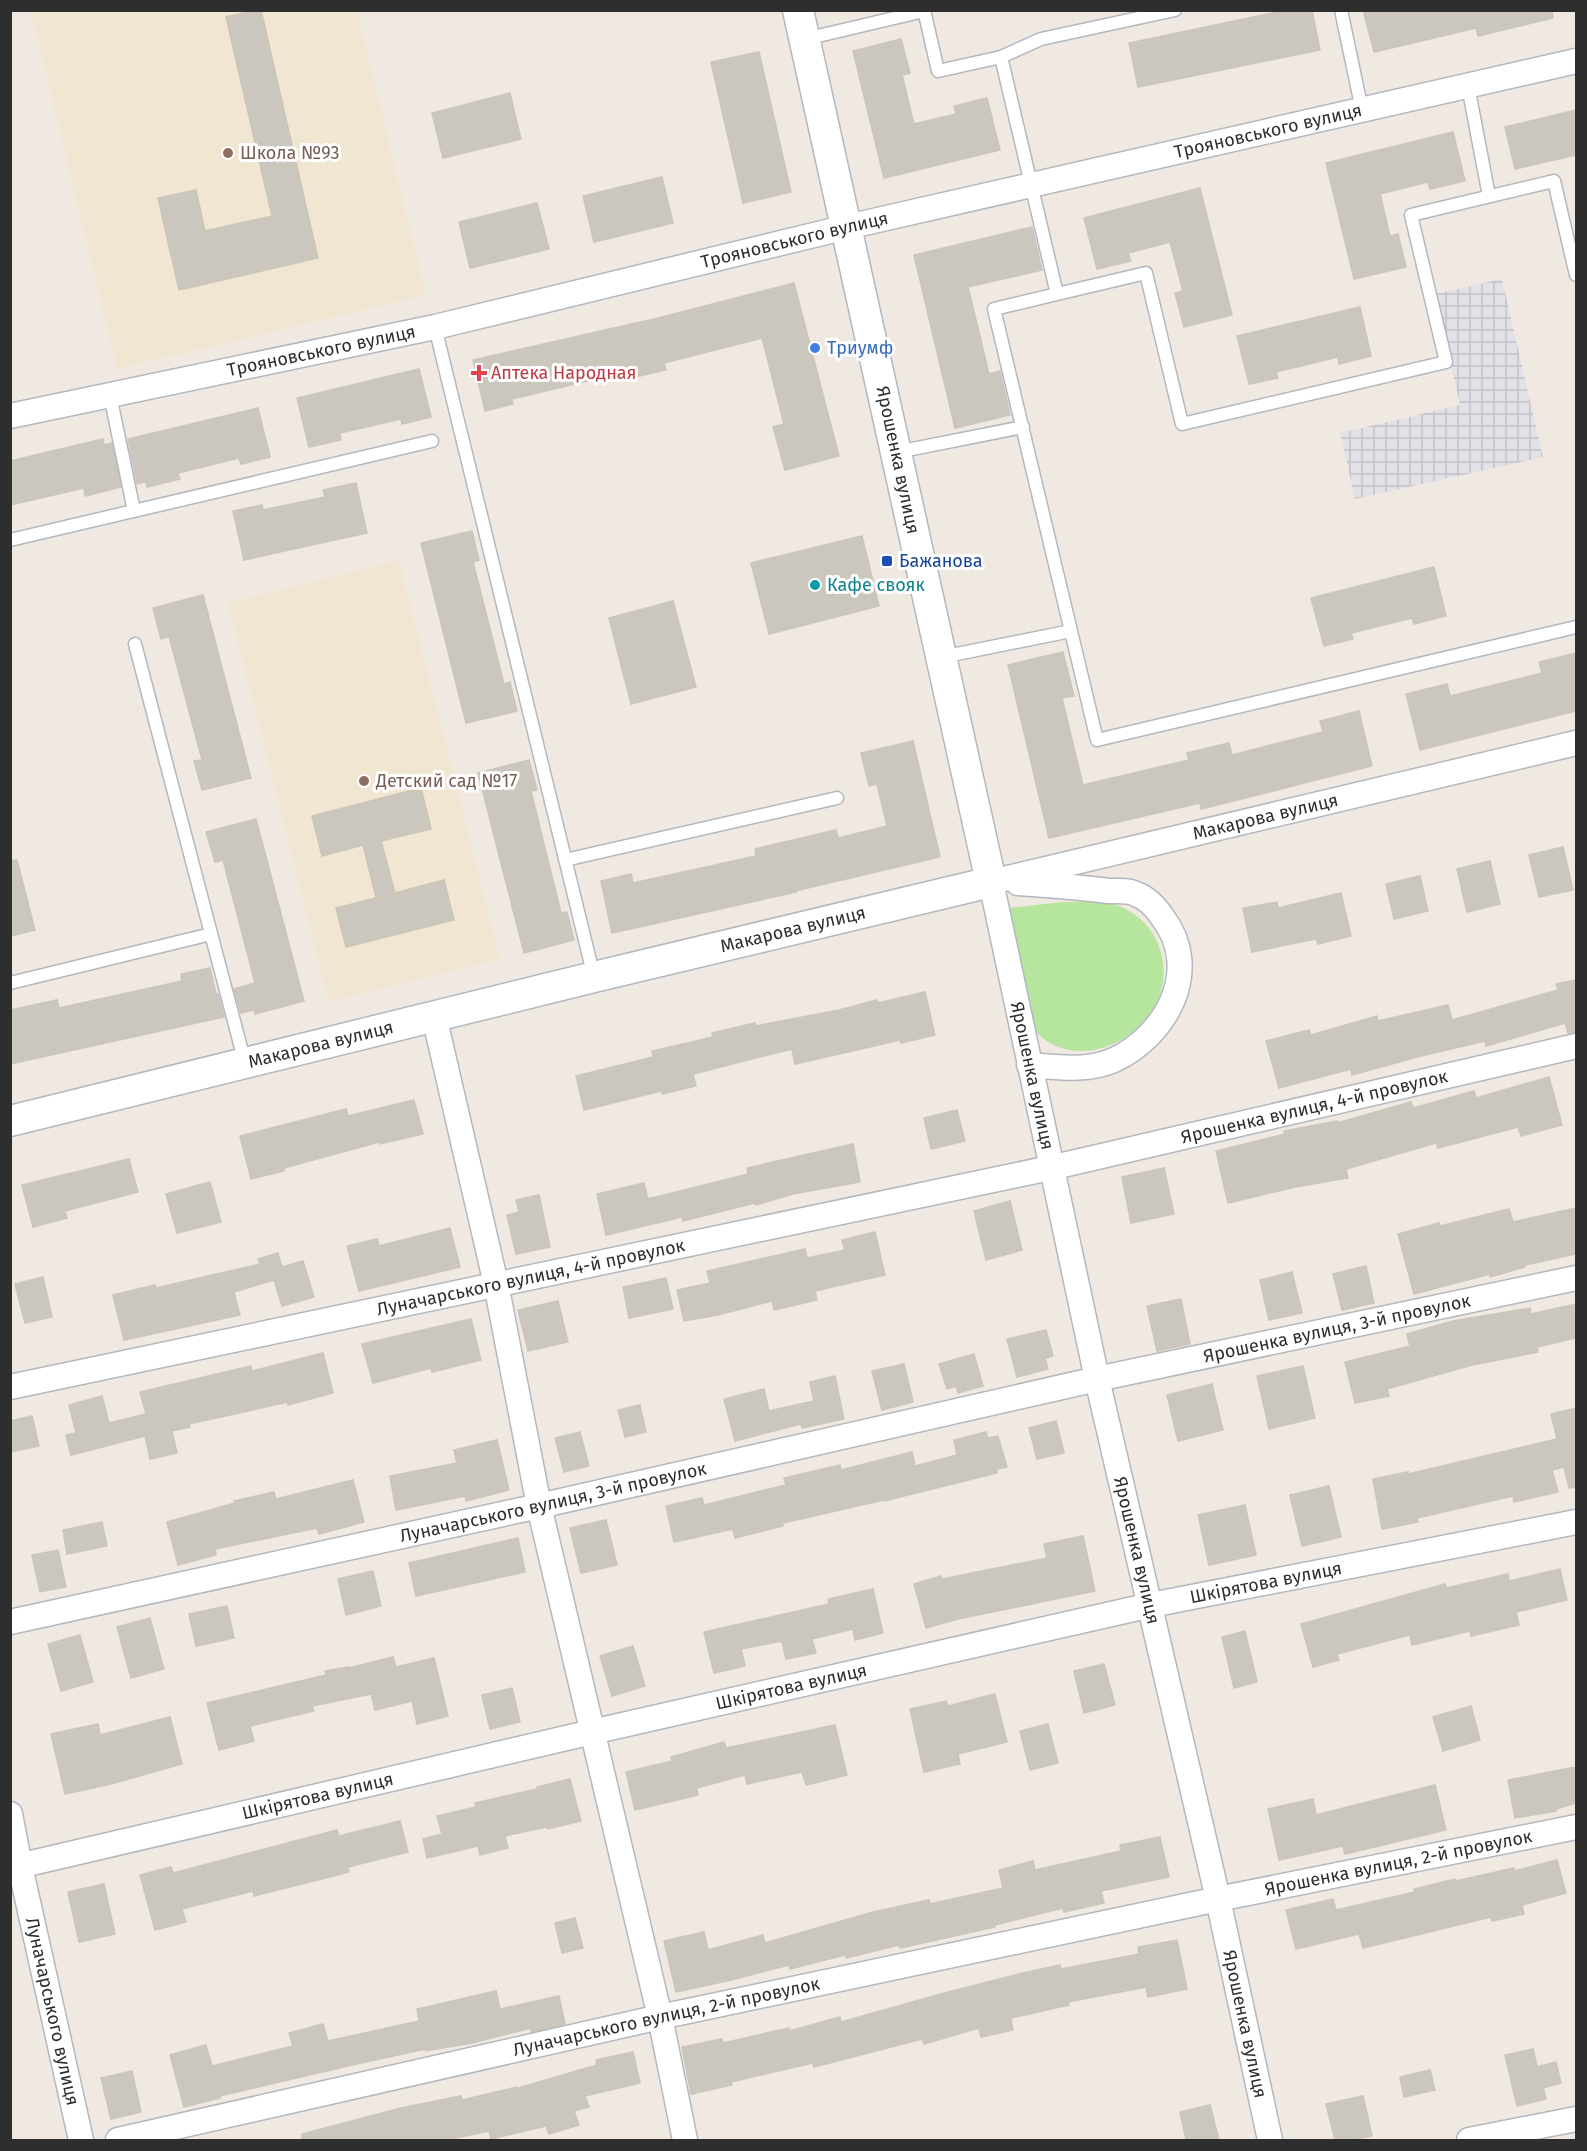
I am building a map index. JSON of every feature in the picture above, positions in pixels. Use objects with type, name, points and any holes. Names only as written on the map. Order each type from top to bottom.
[{"type":"street","name":"Ярошенка вулиця","points":[[801,25],[942,657],[1096,1379],[1151,1605],[1270,2140]]},
{"type":"street","name":"Трояновського вулиця","points":[[10,416],[435,327],[847,227],[1576,61]]},
{"type":"street","name":"Макарова вулиця","points":[[10,1121],[594,977],[1576,743]]},
{"type":"street","points":[[991,882],[1136,893],[1156,908],[1170,926],[1179,952],[1180,976],[1174,1001],[1161,1023],[1141,1042],[1114,1060],[1090,1067],[1062,1068],[1029,1065]]},
{"type":"street","points":[[434,1016],[496,1284],[539,1506],[660,2017],[685,2140]]},
{"type":"street","name":"Ярошенка вулиця, 4-й провулок","points":[[1050,1168],[1576,1046]]},
{"type":"street","name":"Луначарського вулиця, 4-й провулок","points":[[10,1387],[1050,1168]]},
{"type":"street","name":"Ярошенка вулиця, 3-й провулок","points":[[1096,1379],[1576,1278]]},
{"type":"street","name":"Луначарського вулиця, 3-й провулок","points":[[10,1622],[539,1506],[1096,1379]]},
{"type":"street","name":"Шкірятова вулиця","points":[[15,1867],[592,1732],[1151,1605],[1576,1522]]},
{"type":"street","name":"Луначарського вулиця","points":[[10,1814],[15,1867],[81,2140]]},
{"type":"street","name":"Ярошенка вулиця, 2-й провулок","points":[[1218,1899],[1576,1827]]},
{"type":"street","name":"Луначарського вулиця, 2-й провулок","points":[[118,2140],[660,2017],[1218,1899]]},
{"type":"street","points":[[1469,2140],[1576,2119]]},
{"type":"lane","points":[[801,25],[924,11],[938,71],[1000,57],[1041,39],[1175,10]]},
{"type":"lane","points":[[1341,10],[1362,110]]},
{"type":"lane","points":[[1000,57],[1057,294]]},
{"type":"lane","points":[[1468,86],[1489,196]]},
{"type":"lane","points":[[1576,275],[1554,181],[1410,215],[1446,362],[1182,424],[1146,273],[994,309],[1097,740],[1576,627]]},
{"type":"lane","points":[[435,327],[594,977]]},
{"type":"lane","points":[[110,395],[134,511]]},
{"type":"lane","points":[[897,452],[1023,427]]},
{"type":"lane","points":[[10,540],[432,441]]},
{"type":"lane","points":[[942,657],[1071,631]]},
{"type":"lane","points":[[135,644],[245,1063]]},
{"type":"lane","points":[[565,860],[837,798]]},
{"type":"lane","points":[[10,982],[211,934]]},
{"type":"shaded area","name":"Школа №93","points":[[31,11],[357,11],[426,295],[117,369]]},
{"type":"shaded area","points":[[1502,279],[1543,457],[1355,499],[1340,433],[1460,405],[1435,294]]},
{"type":"shaded area","name":"Детский сад №17","points":[[399,560],[500,959],[329,1002],[228,603]]},
{"type":"green space","points":[[1063,902],[1107,903],[1130,911],[1153,935],[1160,950],[1163,983],[1158,999],[1149,1015],[1137,1028],[1106,1047],[1073,1051],[1057,1046],[1042,1037],[1029,1023],[1008,908]]},
{"type":"building","points":[[261,10],[318,258],[179,290],[158,198],[196,190],[205,231],[272,216],[226,17]]},
{"type":"building","points":[[1286,10],[1312,10],[1320,50],[1138,87],[1129,43]]},
{"type":"building","points":[[1363,10],[1552,10],[1553,18],[1478,36],[1476,28],[1374,52]]},
{"type":"building","points":[[901,39],[910,73],[902,75],[914,124],[956,114],[954,106],[987,98],[1000,150],[884,178],[853,51]]},
{"type":"building","points":[[759,52],[791,192],[743,203],[711,62]]},
{"type":"building","points":[[510,93],[521,139],[443,158],[432,113]]},
{"type":"building","points":[[1576,110],[1576,155],[1515,169],[1505,127]]},
{"type":"building","points":[[1453,132],[1465,181],[1430,189],[1428,182],[1380,194],[1390,236],[1398,234],[1406,267],[1354,279],[1326,163]]},
{"type":"building","points":[[662,177],[673,223],[594,242],[583,196]]},
{"type":"building","points":[[1200,188],[1232,315],[1184,327],[1175,293],[1183,291],[1170,242],[1128,253],[1131,261],[1097,269],[1084,218]]},
{"type":"building","points":[[537,203],[549,249],[470,268],[459,222]]},
{"type":"building","points":[[1032,227],[1042,270],[968,287],[989,374],[1000,371],[1010,415],[955,428],[914,255]]},
{"type":"building","points":[[794,283],[839,456],[785,470],[773,427],[784,424],[762,338],[664,363],[666,370],[635,377],[634,370],[512,399],[513,404],[485,411],[473,360],[654,319]]},
{"type":"building","points":[[1360,307],[1371,356],[1339,364],[1338,357],[1276,372],[1278,378],[1249,384],[1237,336]]},
{"type":"building","points":[[419,369],[431,417],[402,424],[401,419],[340,433],[341,440],[309,447],[297,398]]},
{"type":"building","points":[[258,408],[270,457],[241,464],[239,458],[178,473],[180,479],[147,487],[146,481],[137,484],[128,439]]},
{"type":"building","points":[[103,439],[104,445],[112,443],[121,487],[85,496],[84,488],[10,505],[10,461]]},
{"type":"building","points":[[356,483],[367,533],[244,560],[233,511],[262,505],[263,510],[325,497],[323,490]]},
{"type":"building","points":[[472,531],[479,560],[473,562],[504,684],[510,682],[517,711],[466,723],[421,543]]},
{"type":"building","name":"Кафе свояк","points":[[862,536],[879,606],[769,634],[751,563]]},
{"type":"building","points":[[1434,567],[1446,616],[1414,624],[1412,618],[1351,633],[1353,639],[1324,646],[1311,598]]},
{"type":"building","points":[[203,595],[251,778],[202,790],[194,761],[202,760],[169,636],[161,639],[153,608]]},
{"type":"building","points":[[673,601],[696,687],[631,704],[609,618]]},
{"type":"building","points":[[1063,652],[1074,696],[1062,698],[1083,785],[1189,760],[1187,753],[1229,743],[1232,755],[1323,732],[1320,721],[1359,711],[1372,766],[1201,809],[1200,803],[1049,838],[1008,665]]},
{"type":"building","points":[[1576,653],[1576,711],[1420,750],[1406,694],[1447,684],[1450,696],[1542,673],[1539,662]]},
{"type":"building","points":[[913,741],[940,857],[612,933],[601,881],[631,874],[633,883],[756,856],[755,849],[836,830],[838,838],[887,826],[877,784],[869,786],[861,753]]},
{"type":"building","points":[[529,760],[537,790],[531,791],[561,913],[567,912],[574,940],[524,953],[478,773]]},
{"type":"building","points":[[421,788],[431,829],[381,841],[395,893],[444,880],[454,920],[346,947],[336,908],[376,898],[363,845],[322,856],[312,816]]},
{"type":"building","points":[[256,819],[304,1001],[255,1014],[254,1010],[241,1013],[234,989],[255,983],[223,860],[215,862],[206,832]]},
{"type":"building","points":[[1563,847],[1573,890],[1539,897],[1529,855]]},
{"type":"building","points":[[17,860],[35,930],[10,936],[10,861]]},
{"type":"building","points":[[1490,861],[1500,904],[1467,912],[1457,869]]},
{"type":"building","points":[[1420,876],[1428,911],[1394,919],[1386,884]]},
{"type":"building","points":[[1341,893],[1351,936],[1318,944],[1316,939],[1252,952],[1243,908],[1277,902],[1278,908]]},
{"type":"building","points":[[210,968],[224,1017],[10,1064],[10,1010],[57,1000],[59,1008],[182,981],[181,974]]},
{"type":"building","points":[[1576,980],[1576,1032],[1568,1033],[1565,1023],[1486,1046],[1485,1041],[1352,1075],[1351,1069],[1279,1088],[1266,1041],[1309,1030],[1311,1035],[1377,1016],[1378,1021],[1448,1005],[1452,1020],[1558,990],[1556,984]]},
{"type":"building","points":[[925,992],[935,1035],[901,1043],[900,1040],[795,1064],[792,1049],[693,1074],[696,1086],[662,1094],[661,1091],[584,1110],[576,1076],[653,1057],[652,1051],[713,1037],[712,1033],[755,1023],[756,1026],[839,1010],[877,1000],[878,1003]]},
{"type":"building","points":[[1549,1077],[1562,1125],[1521,1136],[1518,1127],[1438,1148],[1436,1143],[1346,1169],[1348,1178],[1295,1187],[1228,1203],[1216,1151],[1285,1134],[1284,1131],[1337,1121],[1337,1123],[1411,1102],[1413,1108],[1474,1091],[1476,1098]]},
{"type":"building","points":[[414,1100],[423,1134],[380,1144],[379,1142],[251,1179],[240,1136],[346,1109],[348,1116]]},
{"type":"building","points":[[957,1110],[965,1141],[931,1149],[924,1118]]},
{"type":"building","points":[[853,1144],[860,1182],[793,1194],[756,1205],[755,1203],[683,1221],[682,1217],[606,1235],[597,1194],[644,1183],[648,1199],[748,1174],[747,1168]]},
{"type":"building","points":[[129,1159],[138,1192],[65,1211],[67,1218],[33,1227],[22,1185]]},
{"type":"building","points":[[1164,1168],[1174,1214],[1131,1223],[1122,1177]]},
{"type":"building","points":[[210,1182],[221,1222],[177,1233],[166,1194]]},
{"type":"building","points":[[539,1195],[550,1247],[516,1254],[507,1215],[519,1212],[516,1200]]},
{"type":"building","points":[[1010,1201],[1022,1250],[986,1260],[974,1211]]},
{"type":"building","points":[[1576,1208],[1576,1254],[1414,1294],[1398,1234],[1509,1209],[1513,1222]]},
{"type":"building","points":[[450,1228],[460,1267],[359,1291],[347,1246],[377,1239],[379,1246]]},
{"type":"building","points":[[875,1232],[885,1275],[815,1291],[817,1300],[774,1310],[772,1301],[684,1321],[677,1290],[710,1283],[707,1271],[805,1249],[807,1258],[845,1250],[842,1240]]},
{"type":"building","points":[[278,1253],[282,1267],[303,1261],[314,1297],[282,1306],[274,1280],[234,1292],[240,1315],[124,1340],[113,1295],[155,1285],[156,1288],[260,1264],[258,1259]]},
{"type":"building","points":[[1366,1266],[1374,1303],[1342,1310],[1333,1274]]},
{"type":"building","points":[[1292,1272],[1302,1313],[1269,1320],[1260,1280]]},
{"type":"building","points":[[43,1277],[52,1317],[25,1323],[15,1284]]},
{"type":"building","points":[[666,1278],[673,1309],[629,1318],[623,1287]]},
{"type":"building","points":[[1181,1299],[1190,1344],[1157,1351],[1147,1306]]},
{"type":"building","points":[[558,1301],[568,1342],[528,1351],[518,1310]]},
{"type":"building","points":[[1576,1304],[1576,1338],[1537,1347],[1538,1352],[1472,1365],[1387,1389],[1389,1396],[1355,1403],[1345,1362],[1410,1346],[1407,1334],[1453,1321],[1530,1308],[1531,1314]]},
{"type":"building","points":[[471,1319],[481,1360],[432,1372],[431,1368],[373,1383],[362,1344]]},
{"type":"building","points":[[1046,1330],[1053,1356],[1045,1358],[1048,1369],[1017,1377],[1007,1339]]},
{"type":"building","points":[[323,1353],[333,1393],[288,1405],[288,1402],[189,1424],[190,1427],[172,1431],[177,1453],[150,1459],[145,1436],[71,1455],[66,1435],[76,1433],[69,1405],[102,1396],[109,1423],[146,1414],[140,1392],[251,1366],[252,1371]]},
{"type":"building","points":[[974,1354],[983,1386],[958,1393],[956,1386],[947,1389],[939,1364]]},
{"type":"building","points":[[904,1364],[913,1402],[882,1410],[872,1371]]},
{"type":"building","points":[[1303,1366],[1315,1418],[1269,1429],[1257,1376]]},
{"type":"building","points":[[835,1376],[844,1419],[802,1428],[801,1424],[735,1441],[724,1399],[764,1389],[769,1411],[814,1401],[810,1382]]},
{"type":"building","points":[[1212,1384],[1223,1430],[1178,1441],[1167,1395]]},
{"type":"building","points":[[640,1405],[646,1432],[625,1437],[618,1410]]},
{"type":"building","points":[[1576,1408],[1576,1487],[1569,1488],[1564,1467],[1552,1470],[1558,1492],[1514,1502],[1513,1496],[1417,1518],[1418,1522],[1382,1529],[1373,1479],[1408,1472],[1408,1474],[1557,1439],[1551,1414]]},
{"type":"building","points":[[32,1416],[39,1446],[10,1452],[10,1421]]},
{"type":"building","points":[[1056,1421],[1064,1453],[1037,1459],[1029,1428]]},
{"type":"building","points":[[580,1432],[589,1466],[564,1472],[555,1438]]},
{"type":"building","points":[[986,1432],[988,1438],[998,1436],[1007,1467],[997,1469],[997,1473],[783,1523],[783,1526],[735,1538],[733,1529],[674,1542],[666,1506],[702,1498],[704,1505],[786,1485],[784,1478],[840,1465],[841,1470],[912,1452],[915,1466],[957,1455],[954,1440]]},
{"type":"building","points":[[497,1440],[509,1490],[466,1501],[465,1496],[396,1510],[390,1476],[457,1463],[454,1450]]},
{"type":"building","points":[[353,1480],[364,1522],[319,1534],[317,1528],[215,1549],[216,1555],[178,1565],[167,1522],[235,1503],[234,1501],[274,1492],[276,1499]]},
{"type":"building","points":[[1329,1486],[1341,1537],[1302,1546],[1290,1495]]},
{"type":"building","points":[[1245,1505],[1256,1555],[1209,1565],[1198,1515]]},
{"type":"building","points":[[606,1520],[617,1565],[581,1573],[570,1528]]},
{"type":"building","points":[[102,1522],[107,1546],[67,1554],[63,1530]]},
{"type":"building","points":[[1083,1536],[1095,1591],[958,1619],[926,1628],[914,1584],[941,1576],[942,1579],[1047,1558],[1044,1544]]},
{"type":"building","points":[[518,1538],[525,1572],[416,1596],[409,1563]]},
{"type":"building","points":[[58,1550],[66,1587],[40,1592],[32,1555]]},
{"type":"building","points":[[1560,1569],[1567,1600],[1516,1612],[1519,1625],[1471,1636],[1470,1631],[1412,1645],[1410,1635],[1337,1654],[1339,1660],[1313,1667],[1301,1624],[1445,1584],[1446,1588],[1508,1574],[1509,1581]]},
{"type":"building","points":[[373,1571],[381,1606],[346,1615],[338,1579]]},
{"type":"building","points":[[873,1589],[883,1633],[855,1640],[853,1629],[812,1639],[816,1653],[786,1659],[782,1641],[741,1649],[745,1666],[714,1673],[704,1632],[829,1604],[828,1599]]},
{"type":"building","points":[[227,1606],[234,1638],[196,1646],[189,1614]]},
{"type":"building","points":[[150,1618],[164,1669],[131,1678],[117,1627]]},
{"type":"building","points":[[1245,1631],[1257,1682],[1234,1688],[1222,1637]]},
{"type":"building","points":[[80,1635],[93,1682],[61,1691],[48,1644]]},
{"type":"building","points":[[633,1646],[645,1686],[612,1696],[600,1656]]},
{"type":"building","points":[[393,1657],[396,1667],[434,1658],[448,1716],[417,1724],[412,1701],[375,1710],[371,1694],[312,1706],[314,1711],[250,1726],[254,1741],[219,1750],[207,1703],[326,1675],[325,1671],[349,1668]]},
{"type":"building","points":[[1104,1664],[1115,1705],[1084,1713],[1074,1671]]},
{"type":"building","points":[[512,1688],[520,1722],[490,1729],[482,1695]]},
{"type":"building","points":[[995,1694],[1007,1742],[958,1754],[960,1764],[924,1772],[910,1709],[946,1701],[948,1706]]},
{"type":"building","points":[[1471,1706],[1480,1740],[1443,1751],[1433,1717]]},
{"type":"building","points":[[170,1717],[182,1764],[65,1794],[51,1734],[98,1724],[100,1735]]},
{"type":"building","points":[[1048,1724],[1058,1763],[1030,1770],[1020,1731]]},
{"type":"building","points":[[835,1725],[847,1775],[806,1785],[802,1772],[747,1784],[745,1775],[697,1788],[698,1795],[635,1810],[626,1772],[672,1761],[671,1757],[724,1742],[726,1748]]},
{"type":"building","points":[[1576,1767],[1576,1803],[1556,1809],[1556,1811],[1515,1818],[1508,1780]]},
{"type":"building","points":[[570,1779],[581,1821],[505,1836],[508,1848],[480,1855],[478,1846],[427,1858],[423,1839],[442,1834],[437,1816],[476,1807],[475,1803]]},
{"type":"building","points":[[1435,1785],[1446,1830],[1345,1854],[1343,1846],[1279,1860],[1268,1809],[1313,1799],[1316,1815]]},
{"type":"building","points":[[400,1821],[408,1852],[348,1867],[349,1872],[310,1882],[254,1896],[253,1891],[182,1909],[186,1922],[155,1930],[140,1875],[171,1867],[173,1873],[337,1830],[339,1836]]},
{"type":"building","points":[[1160,1837],[1169,1877],[1101,1891],[1104,1903],[1064,1912],[1063,1908],[995,1925],[995,1927],[900,1948],[899,1945],[846,1958],[845,1955],[790,1969],[789,1965],[676,1992],[664,1941],[704,1932],[708,1950],[763,1935],[765,1943],[873,1912],[929,1900],[930,1904],[1003,1888],[999,1870],[1033,1861],[1035,1870],[1121,1851],[1120,1845]]},
{"type":"building","points":[[1557,1860],[1566,1893],[1522,1905],[1524,1914],[1492,1921],[1491,1917],[1363,1948],[1359,1934],[1296,1949],[1286,1910],[1333,1899],[1336,1910],[1415,1892],[1414,1889],[1455,1879],[1456,1881],[1514,1868],[1514,1871]]},
{"type":"building","points":[[104,1884],[115,1934],[79,1942],[68,1892]]},
{"type":"building","points":[[575,1918],[583,1948],[562,1953],[555,1923]]},
{"type":"building","points":[[1177,1940],[1187,1989],[1148,1997],[1146,1987],[1068,2002],[1069,2005],[1011,2018],[1013,2030],[981,2037],[979,2028],[924,2044],[922,2039],[814,2067],[813,2063],[731,2082],[732,2085],[691,2094],[682,2047],[722,2039],[723,2043],[789,2028],[789,2031],[840,2017],[841,2022],[1023,1973],[1060,1965],[1061,1969],[1139,1954],[1138,1947]]},
{"type":"building","points":[[496,1991],[500,2009],[559,1996],[565,2024],[531,2032],[531,2028],[472,2043],[426,2051],[425,2049],[220,2096],[220,2098],[184,2107],[170,2055],[206,2045],[212,2066],[293,2046],[289,2033],[323,2024],[328,2041],[419,2021],[417,2009]]},
{"type":"building","points":[[1533,2049],[1537,2067],[1556,2062],[1561,2083],[1543,2088],[1546,2099],[1517,2106],[1505,2055]]},
{"type":"building","points":[[633,2052],[640,2083],[585,2096],[589,2107],[574,2111],[579,2125],[549,2134],[546,2126],[491,2139],[489,2131],[446,2140],[302,2140],[302,2134],[401,2108],[461,2096],[462,2100],[518,2088],[597,2065],[596,2060]]},
{"type":"building","points":[[1430,2070],[1435,2090],[1404,2097],[1400,2077]]},
{"type":"building","points":[[132,2071],[141,2112],[111,2119],[101,2078]]},
{"type":"building","points":[[1363,2096],[1372,2136],[1352,2140],[1335,2140],[1326,2104]]},
{"type":"building","points":[[1210,2105],[1219,2140],[1186,2140],[1180,2112]]},
{"type":"place","name":"Школа №93","points":[[228,153]]},
{"type":"place","name":"Триумф","points":[[815,348]]},
{"type":"place","name":"Аптека Народная","points":[[479,373]]},
{"type":"place","name":"Бажанова","points":[[887,561]]},
{"type":"place","name":"Кафе свояк","points":[[815,585]]},
{"type":"place","name":"Детский сад №17","points":[[364,781]]}]
